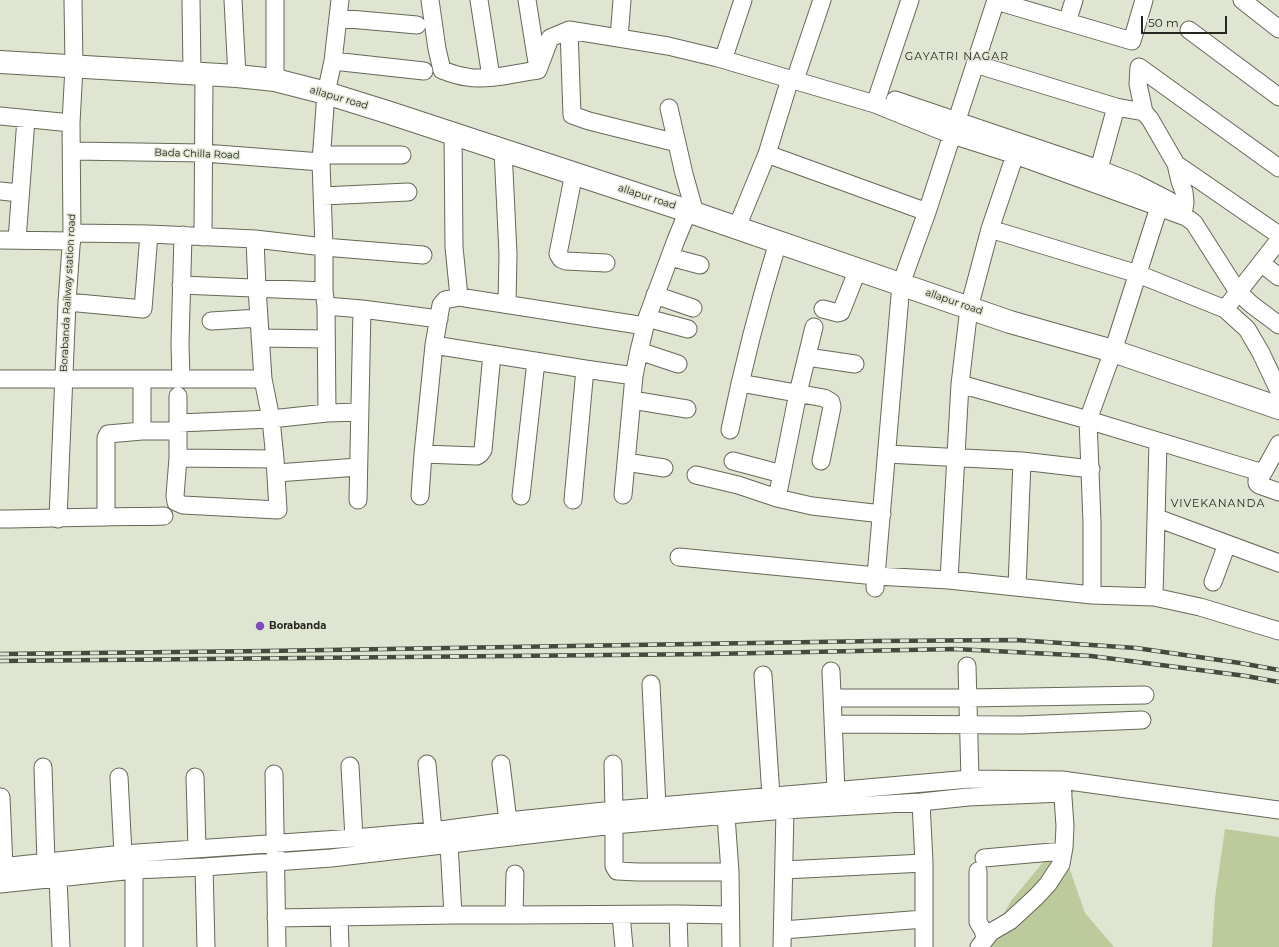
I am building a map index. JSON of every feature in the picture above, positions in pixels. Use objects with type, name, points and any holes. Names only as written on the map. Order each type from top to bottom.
[{"type":"main road","name":"allapur road","points":[[0,62],[237,76],[275,80],[326,93],[453,133],[737,227],[1010,322],[1113,351],[1279,408]]},
{"type":"street","name":"Borabanda Railway station road","points":[[58,519],[63,379],[72,237],[71,123],[74,67],[73,0]]},
{"type":"street","points":[[191,0],[204,153],[203,237]]},
{"type":"street","points":[[233,0],[237,76]]},
{"type":"street","points":[[275,0],[275,80]]},
{"type":"street","points":[[327,413],[322,159],[326,93],[333,62],[340,0]]},
{"type":"street","points":[[430,0],[437,48],[442,70],[466,77],[478,78],[538,70]]},
{"type":"street","points":[[479,0],[491,77]]},
{"type":"street","points":[[527,0],[538,70]]},
{"type":"street","points":[[620,38],[622,0]]},
{"type":"street","points":[[726,51],[743,0]]},
{"type":"street","points":[[737,227],[767,154],[822,0]]},
{"type":"street","points":[[878,95],[910,0]]},
{"type":"street","points":[[1067,22],[1074,0]]},
{"type":"street","points":[[876,582],[901,284],[927,212],[996,1],[1132,41],[1144,0]]},
{"type":"street","points":[[1242,0],[1279,29]]},
{"type":"street","points":[[338,18],[417,25]]},
{"type":"street","points":[[538,70],[550,38],[569,30],[668,46],[878,95],[1015,154],[1186,218],[1194,223],[1238,292],[1279,325]]},
{"type":"street","points":[[569,30],[572,115],[589,121],[678,143]]},
{"type":"street","points":[[1189,30],[1279,97]]},
{"type":"street","points":[[620,38],[632,36],[684,40],[726,51],[875,104],[1099,169],[1135,183],[1171,201],[1186,218]]},
{"type":"street","points":[[333,62],[424,71]]},
{"type":"street","points":[[975,64],[1116,107],[1144,112]]},
{"type":"street","points":[[1186,218],[1184,192],[1176,164],[1144,112],[1138,84],[1139,67],[1279,168]]},
{"type":"street","points":[[1099,169],[1116,107]]},
{"type":"street","points":[[623,495],[634,376],[638,351],[655,295],[676,240],[692,212],[678,143],[669,108]]},
{"type":"street","points":[[0,116],[71,123]]},
{"type":"street","points":[[26,119],[19,193],[8,240],[149,234],[183,235],[255,239],[324,247],[424,255]]},
{"type":"street","points":[[453,133],[454,247],[459,297]]},
{"type":"street","points":[[503,150],[508,254],[507,304]]},
{"type":"street","name":"Bada Chilla Road","points":[[72,151],[204,153],[322,159],[402,155]]},
{"type":"street","points":[[767,154],[927,212]]},
{"type":"street","points":[[949,580],[960,384],[969,308],[990,229],[1015,154]]},
{"type":"street","points":[[1176,164],[1279,235]]},
{"type":"street","points":[[574,173],[558,254],[561,260],[566,261],[606,263]]},
{"type":"street","points":[[0,191],[19,193]]},
{"type":"street","points":[[323,196],[408,192]]},
{"type":"street","points":[[1092,595],[1091,469],[1088,420],[1113,351],[1159,207]]},
{"type":"street","points":[[990,229],[1138,274],[1225,309],[1247,329],[1261,353],[1279,391]]},
{"type":"street","points":[[67,302],[143,308],[149,234]]},
{"type":"street","points":[[181,379],[180,344],[183,235]]},
{"type":"street","points":[[178,396],[176,502],[183,505],[278,510],[276,466],[271,419],[263,379],[255,239]]},
{"type":"street","points":[[1225,309],[1279,240]]},
{"type":"street","points":[[730,430],[761,296],[778,242]]},
{"type":"street","points":[[670,257],[700,265]]},
{"type":"street","points":[[1261,263],[1279,277]]},
{"type":"street","points":[[823,309],[838,313],[841,312],[858,269]]},
{"type":"street","points":[[181,285],[257,288],[325,299],[362,309],[439,319]]},
{"type":"street","points":[[655,295],[693,308]]},
{"type":"street","points":[[420,496],[434,345],[441,305],[445,300],[459,297],[688,329]]},
{"type":"street","points":[[358,500],[362,309]]},
{"type":"street","points":[[211,321],[259,318]]},
{"type":"street","points":[[777,498],[798,393],[814,327]]},
{"type":"street","points":[[260,338],[326,339]]},
{"type":"street","points":[[434,345],[634,376]]},
{"type":"street","points":[[638,351],[678,364]]},
{"type":"street","points":[[1261,353],[1279,367]]},
{"type":"street","points":[[423,454],[477,456],[483,450],[492,354]]},
{"type":"street","points":[[807,356],[855,364]]},
{"type":"street","points":[[521,496],[536,361]]},
{"type":"street","points":[[572,500],[585,369]]},
{"type":"street","points":[[0,379],[263,379]]},
{"type":"street","points":[[142,379],[142,431]]},
{"type":"street","points":[[740,383],[824,398],[831,402],[832,407],[821,461]]},
{"type":"street","points":[[960,384],[1088,420],[1263,474]]},
{"type":"street","points":[[632,400],[687,409]]},
{"type":"street","points":[[106,517],[106,438],[108,434],[327,413],[360,412]]},
{"type":"street","points":[[1154,597],[1158,441]]},
{"type":"street","points":[[1279,444],[1263,474],[1257,480],[1259,485],[1279,492]]},
{"type":"street","points":[[887,454],[1022,461],[1091,469]]},
{"type":"street","points":[[178,458],[276,466],[358,467]]},
{"type":"street","points":[[733,461],[782,474]]},
{"type":"street","points":[[1017,587],[1022,461]]},
{"type":"street","points":[[626,462],[664,468]]},
{"type":"street","points":[[696,475],[738,485],[777,498],[812,506],[882,514]]},
{"type":"street","points":[[0,519],[164,516]]},
{"type":"street","points":[[1157,518],[1279,563]]},
{"type":"street","points":[[1213,582],[1227,544]]},
{"type":"street","points":[[679,557],[876,582],[949,580],[1092,595],[1154,597],[1200,607],[1279,631]]},
{"type":"street","points":[[967,666],[970,779]]},
{"type":"street","points":[[831,671],[836,791]]},
{"type":"street","points":[[763,675],[771,796]]},
{"type":"street","points":[[651,684],[657,807]]},
{"type":"street","points":[[832,698],[967,698],[1145,695]]},
{"type":"street","points":[[833,724],[1021,725],[1142,720]]},
{"type":"street","points":[[427,764],[433,831]]},
{"type":"street","points":[[501,764],[508,821]]},
{"type":"street","points":[[613,764],[614,866],[617,871],[730,872]]},
{"type":"street","points":[[350,766],[354,838]]},
{"type":"street","points":[[43,767],[46,863]]},
{"type":"street","points":[[274,774],[277,947]]},
{"type":"street","points":[[119,776],[123,854]]},
{"type":"street","points":[[195,777],[197,848]]},
{"type":"street","points":[[0,884],[134,870],[204,867],[331,858],[449,844],[614,818],[657,807],[970,779],[1062,786],[1279,810]]},
{"type":"street","points":[[0,797],[2,867],[123,854],[275,844],[433,831],[508,821],[726,816],[785,810],[922,802],[1062,786]]},
{"type":"street","points":[[982,942],[991,932],[1010,921],[1036,897],[1048,884],[1061,864],[1065,826],[1062,786]]},
{"type":"street","points":[[922,802],[924,947]]},
{"type":"street","points":[[782,947],[785,810]]},
{"type":"street","points":[[726,816],[730,872],[731,947]]},
{"type":"street","points":[[449,844],[453,915]]},
{"type":"street","points":[[982,942],[983,930],[978,922],[981,864],[1063,852]]},
{"type":"street","points":[[784,870],[924,863]]},
{"type":"street","points":[[204,867],[206,947]]},
{"type":"street","points":[[134,870],[134,947]]},
{"type":"street","points":[[514,916],[515,874]]},
{"type":"street","points":[[58,878],[61,947]]},
{"type":"street","points":[[678,914],[679,947]]},
{"type":"street","points":[[276,918],[453,915],[730,915]]},
{"type":"street","points":[[622,915],[624,947]]},
{"type":"street","points":[[339,917],[340,947]]},
{"type":"street","points":[[783,930],[924,919]]},
{"type":"green space","points":[[1225,829],[1279,837],[1279,947],[1212,947],[1215,898]]},
{"type":"green space","points":[[1062,830],[1070,870],[1085,913],[1114,947],[984,947],[1011,901],[1045,860]]},
{"type":"railway","points":[[0,654],[1016,640],[1136,648],[1279,670]]},
{"type":"railway","points":[[0,661],[710,654],[955,649],[1091,656],[1246,676],[1279,682]]},
{"type":"place","name":"Borabanda","points":[[260,626]]},
{"type":"district","name":"GAYATRI NAGAR","points":[[957,57]]},
{"type":"district","name":"VIVEKANANDA","points":[[1218,504]]}]
